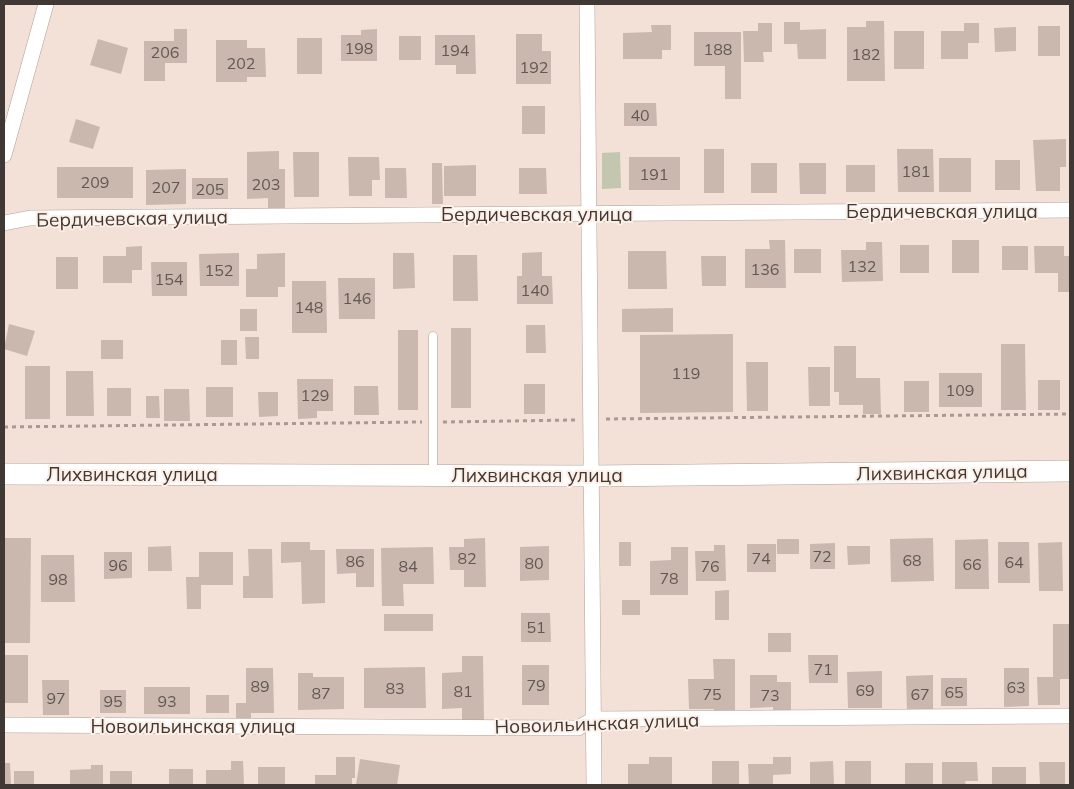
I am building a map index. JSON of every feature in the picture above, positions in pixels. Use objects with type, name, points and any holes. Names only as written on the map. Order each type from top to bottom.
[{"type":"main road","name":"Лихвинская улица","points":[[4,474],[591,476],[1070,471]]},
{"type":"street","points":[[4,155],[46,4]]},
{"type":"street","points":[[587,4],[594,785]]},
{"type":"street","name":"Бердичевская улица","points":[[4,223],[30,218],[1070,210]]},
{"type":"street","name":"Новоильинская улица","points":[[4,726],[578,728],[594,720],[1070,716]]},
{"type":"lane","points":[[433,336],[433,475]]},
{"type":"path","points":[[4,427],[1070,414]]},
{"type":"green space","points":[[620,152],[621,188],[602,189],[602,153]]},
{"type":"building","points":[[866,21],[884,21],[885,81],[847,81],[847,27],[866,27]]},
{"type":"building","points":[[784,22],[800,22],[800,30],[826,29],[826,59],[798,59],[797,44],[784,44]]},
{"type":"building","points":[[758,23],[772,23],[772,52],[763,52],[764,62],[744,62],[743,31],[758,31]]},
{"type":"building","points":[[964,23],[979,23],[979,43],[968,43],[968,59],[941,59],[941,31],[964,31]]},
{"type":"building","points":[[651,25],[671,25],[671,50],[662,50],[662,59],[623,59],[623,33],[652,32]]},
{"type":"building","points":[[1038,26],[1060,26],[1060,56],[1038,56]]},
{"type":"building","points":[[1016,27],[1016,51],[995,52],[994,28]]},
{"type":"building","points":[[174,29],[187,29],[187,63],[165,63],[165,81],[144,81],[144,41],[174,41]]},
{"type":"building","points":[[377,29],[377,61],[341,61],[341,35],[361,35],[361,30]]},
{"type":"building","points":[[894,31],[924,31],[924,69],[894,69]]},
{"type":"building","points":[[694,32],[741,32],[741,99],[725,99],[725,66],[694,66]]},
{"type":"building","points":[[516,34],[542,34],[542,51],[551,51],[551,84],[516,84]]},
{"type":"building","points":[[435,35],[475,35],[476,74],[456,74],[456,65],[435,65]]},
{"type":"building","points":[[399,36],[421,36],[421,60],[399,60]]},
{"type":"building","points":[[297,38],[322,38],[322,74],[297,74]]},
{"type":"building","points":[[98,39],[128,48],[121,74],[90,65]]},
{"type":"building","points":[[216,40],[247,40],[247,48],[265,48],[266,77],[247,77],[247,82],[216,82]]},
{"type":"building","points":[[624,103],[656,103],[657,126],[624,126]]},
{"type":"building","points":[[522,106],[545,106],[545,134],[522,134]]},
{"type":"building","points":[[76,119],[100,127],[93,149],[69,142]]},
{"type":"building","points":[[1066,139],[1066,167],[1060,167],[1060,191],[1036,191],[1033,140]]},
{"type":"building","points":[[704,149],[724,149],[724,193],[704,193]]},
{"type":"building","points":[[897,149],[933,149],[934,192],[898,192]]},
{"type":"building","points":[[279,151],[279,169],[285,169],[285,208],[268,208],[268,198],[247,199],[247,152]]},
{"type":"building","points":[[293,152],[319,152],[319,197],[294,197]]},
{"type":"building","points":[[348,157],[379,157],[380,180],[372,180],[372,196],[349,196]]},
{"type":"building","points":[[629,157],[680,157],[680,190],[629,190]]},
{"type":"building","points":[[939,158],[971,158],[971,192],[939,192]]},
{"type":"building","points":[[995,160],[1020,160],[1020,190],[995,190]]},
{"type":"building","points":[[432,163],[442,163],[443,204],[432,204]]},
{"type":"building","points":[[751,163],[777,163],[777,193],[751,193]]},
{"type":"building","points":[[799,163],[826,163],[826,194],[800,194]]},
{"type":"building","points":[[476,165],[476,196],[444,196],[444,166]]},
{"type":"building","points":[[846,165],[875,165],[875,192],[846,192]]},
{"type":"building","points":[[57,167],[133,167],[133,198],[57,198]]},
{"type":"building","points":[[385,168],[406,168],[407,198],[385,198]]},
{"type":"building","points":[[519,168],[546,168],[547,194],[519,194]]},
{"type":"building","points":[[186,169],[186,204],[146,205],[146,170]]},
{"type":"building","points":[[192,178],[228,178],[228,199],[192,199]]},
{"type":"building","points":[[769,240],[785,240],[786,288],[745,288],[745,249],[770,249]]},
{"type":"building","points":[[952,240],[979,240],[979,273],[952,273]]},
{"type":"building","points":[[866,242],[882,242],[883,281],[842,282],[841,250],[866,250]]},
{"type":"building","points":[[900,245],[929,245],[929,273],[900,273]]},
{"type":"building","points":[[142,246],[142,270],[132,270],[132,283],[103,283],[103,256],[126,256],[126,247]]},
{"type":"building","points":[[1002,246],[1028,246],[1028,270],[1002,270]]},
{"type":"building","points":[[1034,246],[1064,246],[1064,256],[1070,256],[1070,292],[1058,292],[1058,273],[1035,273]]},
{"type":"building","points":[[794,249],[821,249],[821,273],[794,273]]},
{"type":"building","points":[[628,251],[666,251],[667,289],[628,289]]},
{"type":"building","points":[[542,252],[542,276],[552,276],[553,304],[517,304],[517,276],[522,276],[522,253]]},
{"type":"building","points":[[239,253],[239,286],[200,286],[199,254]]},
{"type":"building","points":[[285,253],[285,287],[278,287],[278,297],[246,297],[246,269],[257,269],[257,254]]},
{"type":"building","points":[[393,253],[414,253],[415,288],[393,289]]},
{"type":"building","points":[[453,255],[477,255],[478,301],[453,301]]},
{"type":"building","points":[[701,256],[726,256],[726,286],[702,286]]},
{"type":"building","points":[[56,257],[78,257],[78,289],[56,289]]},
{"type":"building","points":[[151,262],[187,262],[187,296],[152,296]]},
{"type":"building","points":[[338,278],[375,278],[375,319],[339,319]]},
{"type":"building","points":[[292,281],[326,281],[327,333],[292,333]]},
{"type":"building","points":[[673,308],[673,332],[622,332],[622,309]]},
{"type":"building","points":[[240,309],[257,309],[257,331],[240,331]]},
{"type":"building","points":[[9,324],[35,331],[27,356],[4,349]]},
{"type":"building","points":[[526,325],[545,325],[546,353],[526,353]]},
{"type":"building","points":[[451,328],[471,328],[471,408],[451,408]]},
{"type":"building","points":[[398,330],[418,330],[418,410],[398,410]]},
{"type":"building","points":[[733,334],[733,412],[640,413],[640,335]]},
{"type":"building","points":[[245,337],[259,337],[259,359],[246,359]]},
{"type":"building","points":[[101,340],[123,340],[123,359],[101,359]]},
{"type":"building","points":[[221,340],[237,340],[237,365],[221,365]]},
{"type":"building","points":[[1001,344],[1025,344],[1026,410],[1001,410]]},
{"type":"building","points":[[834,346],[856,346],[856,378],[880,378],[881,414],[863,414],[863,405],[839,405],[839,392],[834,392]]},
{"type":"building","points":[[746,362],[768,362],[768,411],[747,411]]},
{"type":"building","points":[[25,366],[50,366],[50,419],[25,419]]},
{"type":"building","points":[[808,367],[830,367],[830,406],[809,406]]},
{"type":"building","points":[[66,371],[93,371],[94,416],[66,416]]},
{"type":"building","points":[[939,373],[982,373],[982,407],[939,407]]},
{"type":"building","points":[[297,379],[333,379],[333,411],[317,411],[317,418],[298,419]]},
{"type":"building","points":[[1038,380],[1060,380],[1060,410],[1038,410]]},
{"type":"building","points":[[904,381],[929,381],[929,412],[904,412]]},
{"type":"building","points":[[524,384],[545,384],[545,414],[524,414]]},
{"type":"building","points":[[354,386],[378,386],[379,415],[354,415]]},
{"type":"building","points":[[206,387],[233,387],[233,417],[206,417]]},
{"type":"building","points":[[107,388],[131,388],[131,416],[107,416]]},
{"type":"building","points":[[164,389],[189,389],[190,421],[164,421]]},
{"type":"building","points":[[258,392],[278,392],[278,416],[259,417]]},
{"type":"building","points":[[146,396],[159,396],[160,418],[146,418]]},
{"type":"building","points":[[4,538],[31,538],[30,643],[4,643]]},
{"type":"building","points":[[485,538],[486,587],[464,587],[464,570],[450,570],[449,547],[464,547],[464,539]]},
{"type":"building","points":[[933,538],[934,581],[891,582],[890,539]]},
{"type":"building","points":[[777,539],[799,539],[799,554],[777,554]]},
{"type":"building","points":[[988,539],[989,589],[955,589],[955,540]]},
{"type":"building","points":[[281,542],[310,542],[310,550],[325,550],[325,603],[302,604],[301,562],[281,563]]},
{"type":"building","points":[[619,542],[631,542],[631,566],[619,566]]},
{"type":"building","points":[[998,542],[1029,542],[1030,583],[998,583]]},
{"type":"building","points":[[1062,542],[1063,591],[1039,591],[1038,543]]},
{"type":"building","points":[[835,543],[835,569],[810,569],[810,544]]},
{"type":"building","points":[[747,544],[776,544],[776,572],[747,572]]},
{"type":"building","points":[[714,545],[725,545],[726,581],[696,581],[695,551],[714,551]]},
{"type":"building","points":[[171,546],[172,571],[148,571],[148,547]]},
{"type":"building","points":[[549,546],[549,580],[520,581],[520,547]]},
{"type":"building","points":[[847,546],[870,546],[870,564],[848,565]]},
{"type":"building","points":[[433,547],[434,584],[403,584],[404,606],[382,606],[381,548]]},
{"type":"building","points":[[671,547],[688,547],[688,595],[650,595],[650,561],[671,560]]},
{"type":"building","points":[[248,549],[272,549],[273,598],[243,598],[243,576],[249,576]]},
{"type":"building","points":[[336,549],[374,549],[374,587],[356,587],[356,573],[337,574]]},
{"type":"building","points":[[104,552],[132,552],[132,578],[104,579]]},
{"type":"building","points":[[199,552],[233,552],[233,585],[201,585],[201,609],[187,609],[186,577],[199,577]]},
{"type":"building","points":[[41,555],[74,555],[75,602],[41,602]]},
{"type":"building","points":[[729,590],[729,620],[715,620],[715,591]]},
{"type":"building","points":[[622,600],[640,600],[640,615],[622,615]]},
{"type":"building","points":[[521,613],[550,613],[551,642],[521,642]]},
{"type":"building","points":[[384,614],[433,614],[433,631],[384,631]]},
{"type":"building","points":[[1053,624],[1070,624],[1070,679],[1060,679],[1060,705],[1038,705],[1037,677],[1053,677]]},
{"type":"building","points":[[768,633],[791,633],[791,652],[768,652]]},
{"type":"building","points":[[4,655],[28,655],[28,703],[4,703]]},
{"type":"building","points":[[808,655],[838,655],[838,683],[809,683]]},
{"type":"building","points":[[462,656],[483,656],[484,721],[462,721],[462,708],[442,709],[442,673],[462,672]]},
{"type":"building","points":[[713,659],[735,659],[735,714],[714,714],[714,709],[689,709],[688,679],[714,679]]},
{"type":"building","points":[[522,665],[549,665],[549,705],[522,705]]},
{"type":"building","points":[[425,667],[426,708],[364,708],[364,668]]},
{"type":"building","points":[[246,668],[273,668],[274,713],[251,713],[251,722],[236,722],[236,703],[246,703]]},
{"type":"building","points":[[1004,668],[1029,668],[1029,706],[1004,707]]},
{"type":"building","points":[[882,671],[882,708],[848,708],[847,672]]},
{"type":"building","points":[[298,673],[313,673],[313,677],[344,677],[344,709],[298,710]]},
{"type":"building","points":[[750,675],[777,675],[777,682],[791,682],[791,714],[773,715],[773,707],[750,708]]},
{"type":"building","points":[[933,675],[933,712],[907,712],[906,676]]},
{"type":"building","points":[[941,678],[967,678],[967,706],[941,706]]},
{"type":"building","points":[[42,680],[69,680],[69,715],[43,715]]},
{"type":"building","points":[[144,687],[190,687],[190,714],[144,714]]},
{"type":"building","points":[[100,690],[126,690],[126,713],[100,713]]},
{"type":"building","points":[[206,695],[229,695],[229,713],[206,713]]},
{"type":"building","points":[[336,757],[355,757],[355,778],[352,778],[352,785],[315,785],[315,775],[336,775]]},
{"type":"building","points":[[649,757],[672,757],[672,785],[628,785],[628,764],[649,764]]},
{"type":"building","points":[[773,757],[791,757],[791,774],[773,775],[773,785],[749,785],[748,764],[773,764]]},
{"type":"building","points":[[360,759],[400,765],[397,785],[356,785]]},
{"type":"building","points":[[231,761],[243,761],[244,785],[206,785],[206,770],[231,770]]},
{"type":"building","points":[[712,761],[739,761],[739,785],[712,785]]},
{"type":"building","points":[[833,761],[834,785],[810,785],[810,762]]},
{"type":"building","points":[[845,761],[871,761],[871,785],[845,785]]},
{"type":"building","points":[[942,762],[977,762],[978,781],[965,781],[966,785],[942,785]]},
{"type":"building","points":[[1039,762],[1065,762],[1065,785],[1040,785]]},
{"type":"building","points":[[4,763],[10,763],[11,785],[4,785]]},
{"type":"building","points":[[905,763],[933,763],[933,785],[905,785]]},
{"type":"building","points":[[91,765],[103,765],[103,785],[70,785],[70,770],[91,769]]},
{"type":"building","points":[[258,767],[285,767],[285,785],[258,785]]},
{"type":"building","points":[[992,767],[1026,767],[1026,785],[992,785]]},
{"type":"building","points":[[169,769],[193,769],[193,785],[169,785]]},
{"type":"building","points":[[14,771],[34,771],[34,785],[14,785]]},
{"type":"building","points":[[110,771],[132,771],[132,785],[110,785]]}]
